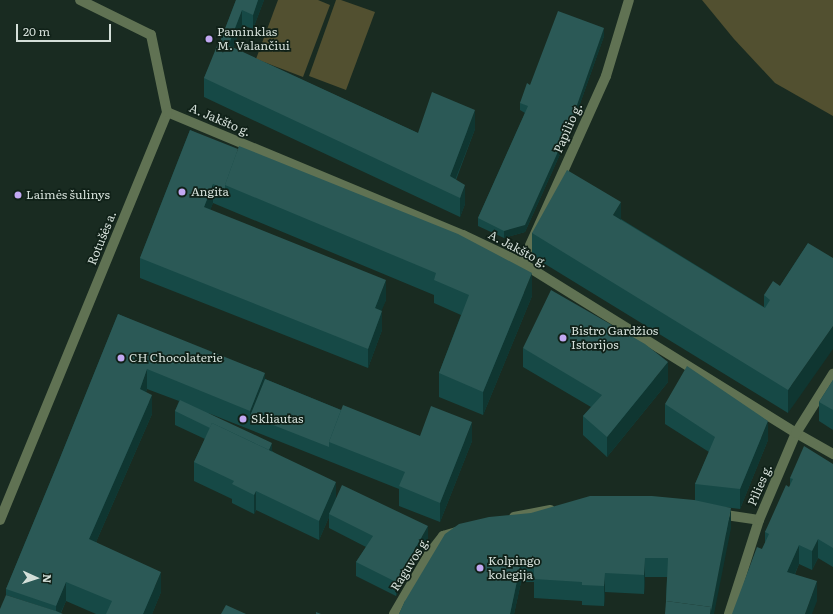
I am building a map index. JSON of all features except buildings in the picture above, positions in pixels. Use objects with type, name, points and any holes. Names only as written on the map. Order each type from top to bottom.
[{"type":"street","points":[[80,0],[151,35],[167,112]]},
{"type":"street","name":"Papilio g.","points":[[522,263],[606,76],[629,0]]},
{"type":"street","name":"Rotušės a.","points":[[0,520],[167,112]]},
{"type":"street","name":"A. Jakšto g.","points":[[167,112],[463,235],[522,263],[796,433],[833,454]]},
{"type":"street","name":"Pilies g.","points":[[729,614],[759,520],[796,433],[833,374]]},
{"type":"street","points":[[503,520],[533,512],[562,509]]},
{"type":"street","points":[[707,512],[759,520]]},
{"type":"street","name":"Raguvos g.","points":[[394,614],[429,554],[443,536],[465,530]]},
{"type":"shaded area","points":[[278,0],[318,0],[330,5],[303,77],[256,59]]},
{"type":"shaded area","points":[[336,0],[341,0],[375,12],[346,90],[309,76]]},
{"type":"shaded area","points":[[702,0],[833,0],[833,116],[775,83],[734,39]]},
{"type":"place","name":"Paminklas M. Valančiui","points":[[209,39]]},
{"type":"place","name":"Angita","points":[[182,192]]},
{"type":"place","name":"Laimės šulinys","points":[[18,195]]},
{"type":"place","name":"Bistro Gardžios Istorijos","points":[[563,338]]},
{"type":"place","name":"CH Chocolaterie","points":[[121,358]]},
{"type":"place","name":"Skliautas","points":[[243,419]]},
{"type":"place","name":"Kolpingo kolegija","points":[[480,568]]}]
